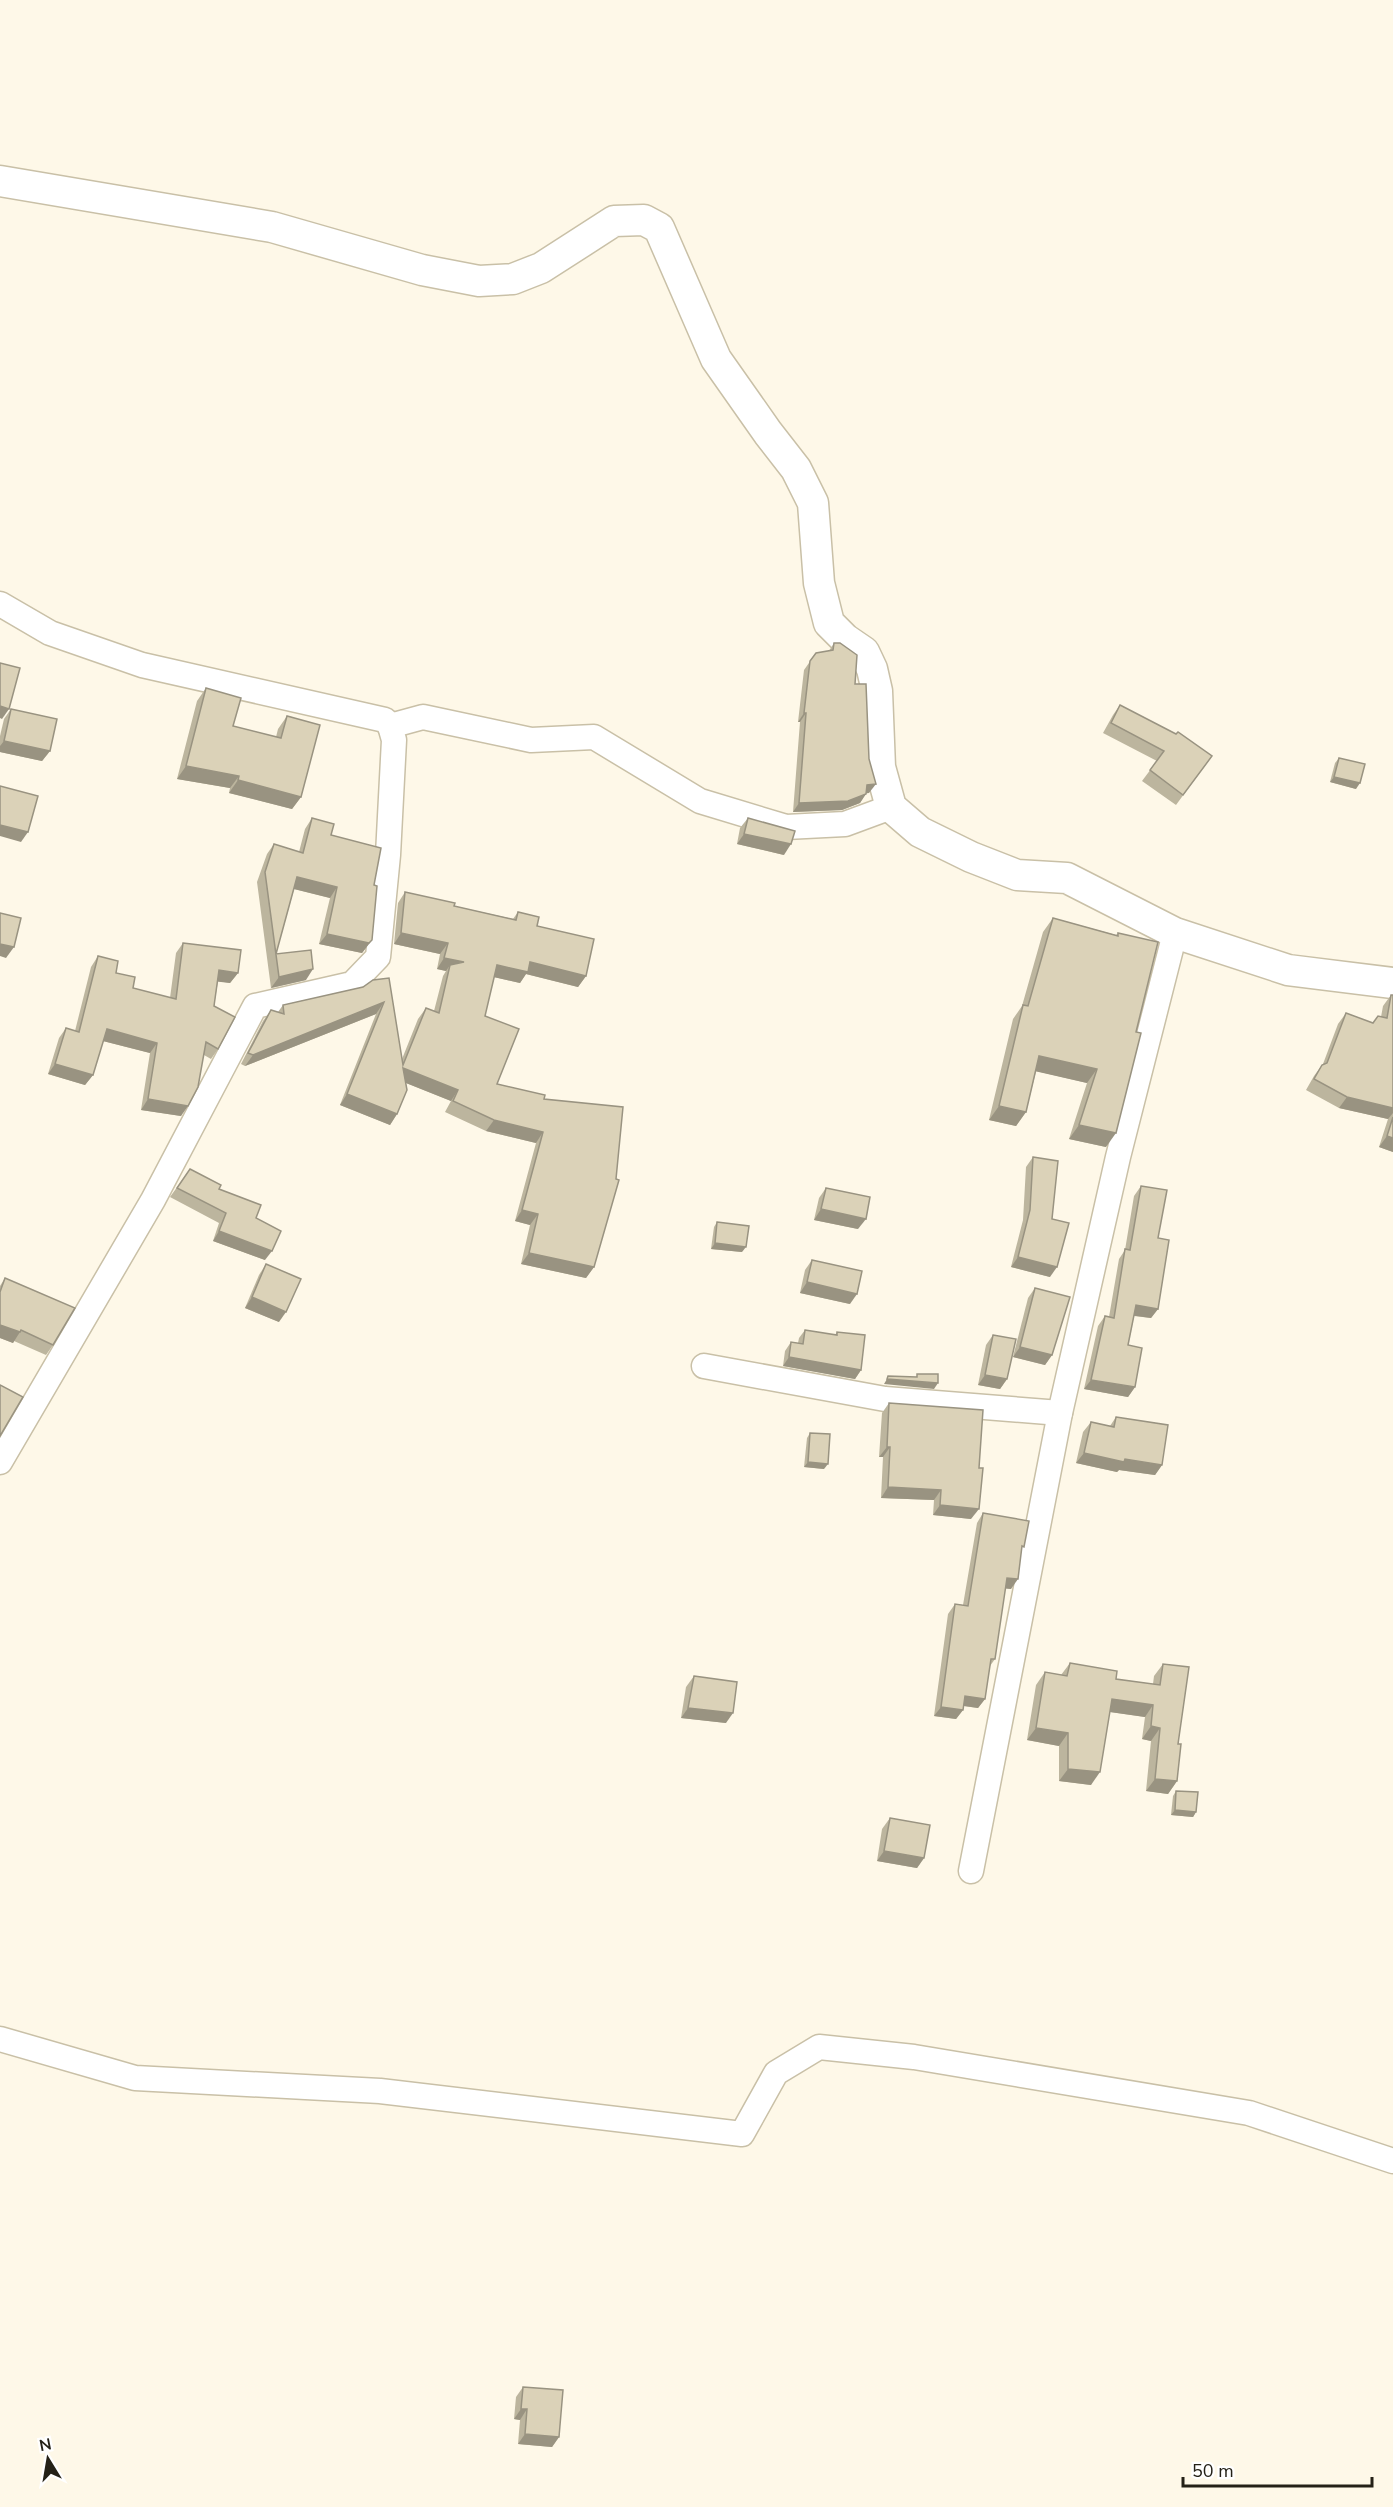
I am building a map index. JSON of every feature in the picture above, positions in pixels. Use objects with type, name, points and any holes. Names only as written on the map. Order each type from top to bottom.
[{"type":"street","points":[[0,181],[272,227],[422,270],[479,281],[513,279],[541,268],[614,221],[644,220],[659,228],[716,359],[796,469],[813,503],[819,583],[829,622],[844,639],[864,652],[872,669],[877,691],[880,767],[891,807],[920,832],[971,857],[1017,874],[1067,879],[1175,933],[1288,970],[1393,982]]},
{"type":"street","points":[[0,604],[50,633],[142,665],[385,720],[390,726],[394,740],[388,855],[378,957],[352,984],[255,1006],[153,1200],[0,1462]]},
{"type":"street","points":[[390,726],[423,717],[531,740],[594,737],[700,801],[786,827],[845,824],[891,807]]},
{"type":"street","points":[[971,1871],[1060,1413],[1118,1157],[1175,933]]},
{"type":"street","points":[[704,1366],[885,1400],[1060,1413]]},
{"type":"street","points":[[0,2039],[135,2078],[380,2091],[742,2134],[776,2073],[819,2047],[914,2057],[1249,2113],[1393,2161]]},
{"type":"building","points":[[834,643],[840,643],[857,655],[855,684],[866,684],[869,759],[876,784],[867,785],[866,794],[848,801],[799,803],[806,713],[804,713],[810,661],[816,653],[833,650]]},
{"type":"building","points":[[0,663],[20,668],[9,709],[0,706]]},
{"type":"building","points":[[206,688],[241,698],[233,726],[281,738],[287,716],[320,725],[301,797],[238,780],[239,776],[186,766]]},
{"type":"building","points":[[1120,705],[1176,734],[1178,732],[1212,756],[1183,795],[1150,770],[1164,751],[1111,723]]},
{"type":"building","points":[[11,709],[57,719],[50,751],[4,741]]},
{"type":"building","points":[[1339,758],[1365,764],[1360,783],[1334,777]]},
{"type":"building","points":[[0,786],[38,796],[28,832],[0,825]]},
{"type":"building","points":[[312,818],[334,824],[331,835],[381,848],[374,885],[377,886],[372,940],[369,943],[327,934],[337,887],[297,877],[276,954],[311,950],[313,969],[279,977],[265,872],[274,844],[303,853]]},
{"type":"building","points":[[748,818],[795,831],[791,844],[744,834]]},
{"type":"building","points":[[405,892],[516,920],[518,912],[539,917],[537,926],[594,939],[586,976],[530,962],[528,972],[497,965],[485,1016],[519,1029],[497,1084],[545,1095],[544,1099],[623,1107],[616,1179],[619,1180],[594,1267],[529,1253],[538,1214],[522,1210],[543,1132],[494,1120],[453,1101],[458,1090],[403,1068],[407,1090],[397,1114],[347,1094],[384,1002],[253,1055],[248,1053],[271,1010],[284,1014],[283,1005],[363,987],[373,980],[389,978],[403,1065],[426,1008],[439,1013],[450,965],[464,962],[444,958],[448,943],[401,933]]},
{"type":"building","points":[[0,913],[21,918],[14,947],[0,944]]},
{"type":"building","points":[[1053,918],[1118,936],[1118,933],[1158,942],[1136,1032],[1141,1033],[1116,1133],[1079,1125],[1097,1069],[1039,1056],[1026,1112],[999,1106],[1023,1005],[1028,1006]]},
{"type":"building","points":[[183,943],[241,950],[238,973],[219,970],[214,1006],[235,1017],[218,1049],[206,1042],[198,1087],[188,1106],[148,1099],[157,1043],[107,1029],[93,1075],[55,1064],[66,1028],[79,1032],[98,956],[118,961],[116,973],[135,977],[133,988],[176,999]]},
{"type":"building","points":[[1391,995],[1393,995],[1393,1108],[1347,1097],[1314,1079],[1322,1065],[1327,1063],[1346,1013],[1373,1023],[1378,1016],[1387,1018]]},
{"type":"building","points":[[1393,1117],[1393,1138],[1387,1136]]},
{"type":"building","points":[[1033,1157],[1058,1161],[1052,1219],[1069,1223],[1057,1267],[1018,1257],[1030,1210]]},
{"type":"building","points":[[190,1169],[221,1185],[219,1189],[261,1205],[256,1218],[281,1231],[272,1251],[219,1231],[226,1213],[177,1188]]},
{"type":"building","points":[[1141,1186],[1167,1190],[1158,1238],[1169,1240],[1158,1309],[1136,1305],[1128,1345],[1142,1348],[1135,1387],[1091,1380],[1105,1316],[1114,1318],[1125,1249],[1130,1250]]},
{"type":"building","points":[[826,1188],[870,1197],[866,1219],[821,1209]]},
{"type":"building","points":[[717,1222],[749,1226],[746,1247],[715,1243]]},
{"type":"building","points":[[812,1260],[862,1271],[857,1294],[807,1282]]},
{"type":"building","points":[[266,1264],[301,1279],[286,1312],[252,1297]]},
{"type":"building","points":[[5,1278],[75,1308],[53,1345],[21,1330],[20,1332],[0,1325],[0,1292]]},
{"type":"building","points":[[1035,1288],[1070,1297],[1052,1355],[1020,1347]]},
{"type":"building","points":[[805,1330],[837,1335],[837,1332],[865,1335],[861,1370],[789,1357],[791,1342],[803,1344]]},
{"type":"building","points":[[993,1335],[1016,1339],[1007,1379],[985,1375]]},
{"type":"building","points":[[917,1374],[938,1374],[938,1383],[887,1379],[888,1376],[917,1377]]},
{"type":"building","points":[[0,1385],[23,1397],[0,1436]]},
{"type":"building","points":[[889,1403],[983,1410],[979,1468],[983,1468],[979,1509],[940,1505],[941,1490],[888,1487]]},
{"type":"building","points":[[1116,1417],[1168,1425],[1162,1465],[1125,1459],[1124,1462],[1084,1453],[1091,1422],[1114,1427]]},
{"type":"building","points":[[810,1433],[830,1434],[828,1464],[808,1462]]},
{"type":"building","points":[[983,1513],[1029,1521],[1024,1547],[1022,1546],[1018,1579],[1007,1578],[995,1659],[991,1659],[985,1699],[965,1696],[963,1710],[941,1707],[955,1604],[968,1606]]},
{"type":"building","points":[[1070,1663],[1117,1671],[1116,1679],[1160,1685],[1163,1664],[1189,1667],[1178,1744],[1181,1744],[1177,1781],[1155,1779],[1160,1728],[1151,1726],[1153,1705],[1112,1699],[1100,1772],[1068,1769],[1068,1733],[1036,1728],[1045,1672],[1067,1676]]},
{"type":"building","points":[[694,1676],[737,1682],[733,1713],[688,1708]]},
{"type":"building","points":[[1176,1791],[1198,1792],[1196,1812],[1175,1810]]},
{"type":"building","points":[[890,1818],[930,1825],[924,1858],[884,1851]]},
{"type":"building","points":[[523,2387],[563,2390],[559,2437],[525,2434],[527,2409],[521,2409]]}]
